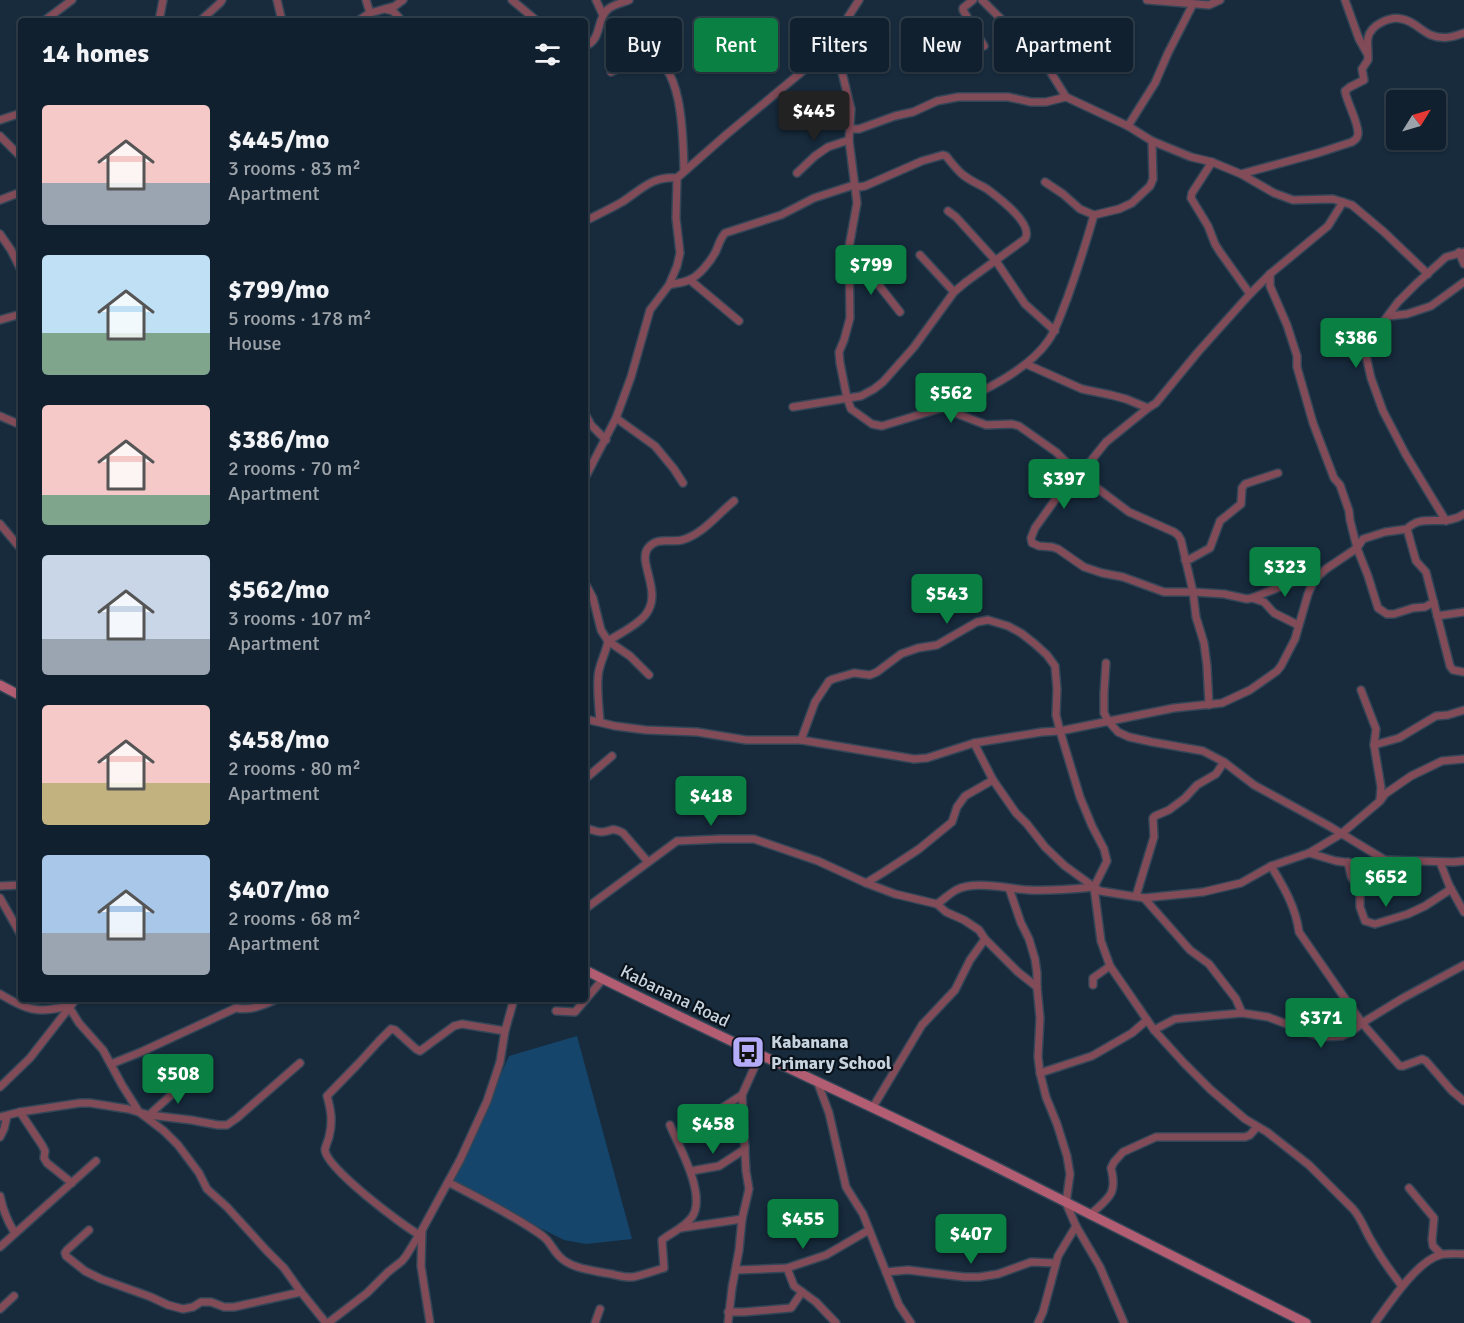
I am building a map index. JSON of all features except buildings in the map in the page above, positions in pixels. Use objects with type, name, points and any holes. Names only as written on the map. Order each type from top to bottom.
[{"type":"street","points":[[48,18],[72,0]]},
{"type":"street","points":[[160,18],[163,0]]},
{"type":"street","points":[[204,18],[222,0]]},
{"type":"street","points":[[277,0],[281,18]]},
{"type":"street","points":[[366,0],[370,14]]},
{"type":"street","points":[[363,18],[395,6],[403,0]]},
{"type":"street","points":[[512,0],[533,18]]},
{"type":"street","points":[[596,0],[603,15]]},
{"type":"street","points":[[588,45],[595,39],[603,15],[610,8],[629,0]]},
{"type":"street","points":[[847,18],[859,0]]},
{"type":"street","points":[[973,0],[963,10],[984,46]]},
{"type":"street","points":[[982,0],[1045,63],[1066,97],[1128,126],[1152,141],[1191,158],[1212,162],[1241,174],[1293,200],[1333,199],[1352,205],[1428,274]]},
{"type":"street","points":[[1147,0],[1209,5],[1220,0]]},
{"type":"street","points":[[1345,0],[1359,39],[1368,55]]},
{"type":"street","points":[[1128,126],[1155,83],[1193,4]]},
{"type":"street","points":[[385,9],[393,11],[399,18]]},
{"type":"street","points":[[1241,174],[1318,153],[1356,139],[1357,129],[1345,91],[1364,80],[1362,69],[1368,60],[1367,39],[1371,31],[1380,23],[1402,18],[1431,36],[1444,38],[1464,33]]},
{"type":"street","points":[[668,72],[673,79],[682,119],[684,171]]},
{"type":"street","points":[[588,473],[616,418],[631,377],[650,310],[669,285],[677,266],[680,253],[676,218],[677,178],[802,72]]},
{"type":"street","points":[[842,72],[851,109],[849,140],[857,203],[849,247],[850,318],[839,352],[851,409],[872,424],[882,426],[948,406],[975,394],[1026,364],[1047,343],[1055,331],[1082,258],[1094,215]]},
{"type":"street","points":[[850,129],[859,129],[913,112],[937,101],[958,97],[1008,97],[1031,102],[1046,102],[1066,97]]},
{"type":"street","points":[[0,120],[18,114]]},
{"type":"street","points":[[0,136],[18,154]]},
{"type":"street","points":[[797,173],[828,147],[849,140]]},
{"type":"street","points":[[1045,182],[1080,209],[1094,215],[1119,208],[1132,203],[1150,186],[1153,179],[1152,141]]},
{"type":"street","points":[[669,285],[690,280],[699,273],[716,251],[725,233],[781,215],[814,198],[854,185],[865,186],[922,161],[943,155],[962,174],[987,189],[1023,222],[1028,235],[1025,239],[954,292],[914,347],[883,382],[861,396],[793,407]]},
{"type":"street","points":[[1212,162],[1191,198],[1208,225],[1215,244],[1250,294]]},
{"type":"street","points":[[588,219],[654,180],[677,178]]},
{"type":"street","points":[[0,200],[18,193]]},
{"type":"street","points":[[1314,580],[1295,581],[1247,599],[1224,594],[1164,592],[1123,577],[1093,570],[1075,562],[1058,549],[1032,543],[1031,538],[1035,528],[1077,473],[1090,462],[1106,442],[1156,403],[1250,294],[1270,274],[1328,226],[1343,202]]},
{"type":"street","points":[[948,211],[996,261],[1025,304],[1055,331]]},
{"type":"street","points":[[0,234],[11,250],[18,266]]},
{"type":"street","points":[[1446,521],[1411,464],[1383,411],[1371,378],[1365,351],[1366,345],[1398,302],[1446,257],[1461,252],[1464,264]]},
{"type":"street","points":[[920,255],[954,292]]},
{"type":"street","points":[[849,269],[873,279],[900,312]]},
{"type":"street","points":[[1270,274],[1270,286],[1287,325],[1313,423],[1334,478],[1340,485],[1349,511],[1357,548],[1375,601],[1382,611],[1394,614],[1425,607],[1434,602]]},
{"type":"street","points":[[690,280],[739,321]]},
{"type":"street","points":[[1389,316],[1407,314],[1431,306],[1464,282]]},
{"type":"street","points":[[0,320],[18,315]]},
{"type":"street","points":[[1026,364],[1082,389],[1111,394],[1148,408]]},
{"type":"street","points":[[948,406],[958,414],[986,425],[1019,426],[1056,452],[1077,473],[1134,515],[1174,532],[1181,540],[1193,592],[1196,617],[1204,643],[1209,705]]},
{"type":"street","points":[[0,416],[18,424]]},
{"type":"street","points":[[616,418],[655,446],[683,483]]},
{"type":"street","points":[[588,420],[606,440]]},
{"type":"street","points":[[1185,560],[1210,548],[1220,521],[1241,504],[1242,488],[1245,484],[1278,473]]},
{"type":"street","points":[[600,722],[598,678],[608,641],[646,615],[651,601],[652,589],[645,557],[648,547],[662,540],[681,540],[688,537],[712,522],[734,501]]},
{"type":"street","points":[[588,720],[615,726],[697,732],[746,740],[801,740],[914,759],[927,758],[974,742],[1060,731],[1174,708],[1222,703],[1250,690],[1277,671],[1295,639],[1314,580],[1357,548],[1363,539],[1385,532],[1407,529],[1422,520],[1446,521],[1459,518],[1464,514]]},
{"type":"street","points":[[0,524],[18,545]]},
{"type":"street","points":[[1407,529],[1416,561],[1426,572],[1450,666],[1453,670],[1464,672]]},
{"type":"street","points":[[588,589],[593,598],[601,630],[608,641],[630,656],[649,675]]},
{"type":"street","points":[[1252,598],[1264,602],[1274,614],[1298,626]]},
{"type":"street","points":[[1437,616],[1464,612]]},
{"type":"street","points":[[801,740],[815,702],[829,681],[854,673],[870,675],[900,654],[937,645],[977,622],[988,620],[1008,626],[1021,633],[1047,655],[1055,666],[1056,715],[1060,731],[1080,797],[1106,855],[1107,861],[1095,886],[1101,941],[1110,966],[1154,1030],[1183,1062],[1245,1119],[1267,1132],[1309,1165],[1360,1216],[1382,1259],[1402,1286]]},
{"type":"street","points":[[1106,663],[1104,713],[1118,732],[1152,742],[1199,749],[1224,762],[1254,785],[1385,860]]},
{"type":"street","points":[[0,685],[18,694]]},
{"type":"street","points":[[1361,690],[1376,729],[1374,745],[1381,787],[1380,801]]},
{"type":"street","points":[[1374,745],[1399,738],[1436,716],[1464,710]]},
{"type":"street","points":[[974,742],[993,780],[1016,813],[1065,866],[1100,891],[1144,898],[1203,892],[1241,883],[1271,866],[1309,853],[1341,834],[1380,801],[1385,794],[1421,770],[1442,761],[1464,759]]},
{"type":"street","points":[[588,776],[612,756]]},
{"type":"street","points":[[1136,896],[1154,837],[1153,818],[1169,810],[1197,785],[1216,774],[1224,762]]},
{"type":"street","points":[[866,883],[919,849],[952,822],[957,807],[965,796],[993,780]]},
{"type":"street","points":[[588,829],[600,832],[613,828],[618,830],[648,862]]},
{"type":"street","points":[[588,907],[677,841],[754,839],[818,861],[895,894],[937,904],[946,912],[979,930],[1018,972],[1037,987]]},
{"type":"street","points":[[1309,853],[1336,861],[1359,864],[1385,860],[1464,861]]},
{"type":"street","points":[[1347,862],[1351,876],[1360,892],[1360,907],[1365,921],[1375,924],[1408,914],[1451,889]]},
{"type":"street","points":[[1440,862],[1464,912]]},
{"type":"street","points":[[1271,866],[1286,890],[1297,918],[1299,932],[1362,1023],[1400,1066],[1422,1059],[1426,1061],[1452,1091],[1464,1101]]},
{"type":"street","points":[[0,886],[18,885]]},
{"type":"street","points":[[937,904],[957,889],[971,887],[996,885],[1030,890],[1063,890],[1095,886]]},
{"type":"street","points":[[1009,888],[1033,950],[1040,1018],[1038,1057],[1040,1073],[1067,1156],[1070,1174],[1066,1203],[1076,1226],[1100,1267],[1124,1323]]},
{"type":"street","points":[[0,898],[18,929]]},
{"type":"street","points":[[1144,898],[1190,950],[1209,964],[1236,999],[1242,1013]]},
{"type":"street","points":[[873,1107],[915,1035],[955,990],[970,960],[985,939]]},
{"type":"street","points":[[1092,986],[1093,978],[1110,966]]},
{"type":"street","points":[[1154,1030],[1175,1019],[1242,1013],[1268,1017],[1321,1037],[1347,1034],[1403,998],[1464,966]]},
{"type":"street","name":"Kabanana Road","points":[[588,972],[873,1107],[1306,1323]]},
{"type":"street","points":[[588,997],[603,979]]},
{"type":"street","points":[[0,994],[28,1009],[50,1010],[67,1004]]},
{"type":"street","points":[[232,1002],[236,1008]]},
{"type":"street","points":[[111,1064],[236,1008],[256,1008],[270,1002]]},
{"type":"street","points":[[67,1004],[79,1023],[103,1050],[139,1112],[178,1145],[199,1173],[207,1189],[284,1268],[327,1323],[367,1293],[402,1261],[420,1232],[460,1160],[487,1101],[500,1062],[513,1002]]},
{"type":"street","points":[[556,1011],[575,1012],[583,1002]]},
{"type":"street","points":[[0,1087],[30,1058],[67,1004]]},
{"type":"street","points":[[1040,1073],[1092,1056],[1132,1033],[1147,1020]]},
{"type":"street","points":[[420,1232],[409,1229],[334,1167],[325,1150],[332,1120],[327,1096],[392,1029],[420,1051],[454,1026],[462,1024],[505,1031]]},
{"type":"street","points":[[728,1323],[742,1220],[749,1189],[742,1095],[760,1055]]},
{"type":"street","points":[[0,1137],[4,1129],[3,1117],[20,1112],[80,1103],[227,1125],[300,1063]]},
{"type":"street","points":[[149,1115],[191,1077]]},
{"type":"street","points":[[816,1081],[829,1113],[846,1187],[863,1214],[899,1305],[911,1323]]},
{"type":"street","points":[[719,1110],[742,1095]]},
{"type":"street","points":[[20,1112],[42,1145],[45,1151],[44,1158],[72,1183]]},
{"type":"street","points":[[448,1182],[518,1219],[545,1237],[560,1257],[578,1267],[619,1277],[632,1277],[663,1268],[662,1240],[681,1228],[695,1211],[695,1191],[691,1171],[670,1125]]},
{"type":"street","points":[[1090,1215],[1108,1199],[1114,1184],[1111,1168],[1129,1148],[1156,1137],[1245,1137],[1257,1127]]},
{"type":"street","points":[[691,1171],[719,1166],[745,1149],[746,1143]]},
{"type":"street","points":[[0,1247],[96,1161]]},
{"type":"street","points":[[1409,1188],[1434,1218],[1433,1246],[1441,1254]]},
{"type":"street","points":[[0,1196],[9,1225],[15,1233]]},
{"type":"street","points":[[681,1228],[742,1220]]},
{"type":"street","points":[[1038,1323],[1043,1312],[1055,1263],[1076,1226]]},
{"type":"street","points":[[89,1230],[65,1251],[66,1256],[85,1271],[101,1279],[168,1305],[183,1309],[193,1308],[201,1302],[211,1302],[234,1308],[301,1292]]},
{"type":"street","points":[[736,1270],[787,1268],[826,1255],[869,1230]]},
{"type":"street","points":[[420,1232],[421,1266],[430,1323]]},
{"type":"street","points":[[1376,1323],[1402,1286],[1426,1263],[1441,1254],[1464,1254]]},
{"type":"street","points":[[886,1272],[908,1270],[979,1277],[998,1274],[1031,1262],[1055,1263]]},
{"type":"street","points":[[787,1268],[792,1282],[836,1323]]},
{"type":"street","points":[[728,1312],[791,1308],[802,1293]]},
{"type":"street","points":[[0,1309],[14,1296]]},
{"type":"street","points":[[596,1323],[600,1309]]},
{"type":"shaded area","points":[[577,1036],[632,1239],[586,1244],[564,1240],[452,1184],[509,1056]]},
{"type":"place","name":"Kabanana Primary School","points":[[748,1052]]}]
